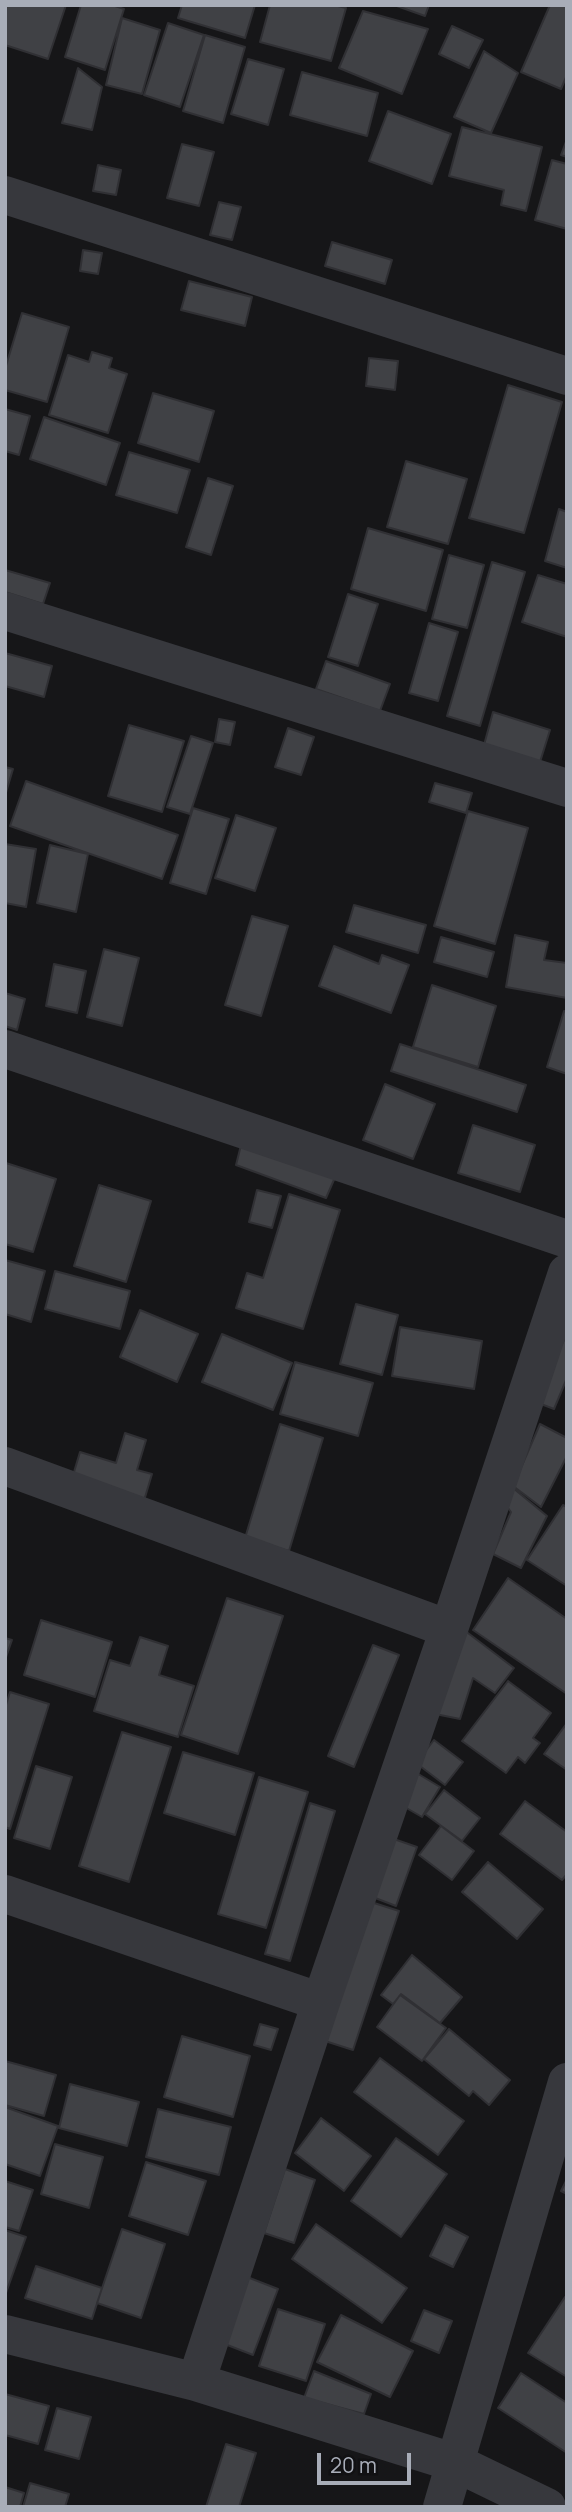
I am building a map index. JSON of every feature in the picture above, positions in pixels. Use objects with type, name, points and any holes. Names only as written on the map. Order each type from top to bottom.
[{"type":"street","points":[[5,195],[567,376]]},
{"type":"street","points":[[5,611],[567,788]]},
{"type":"street","points":[[5,1049],[567,1239]]},
{"type":"street","points":[[196,2382],[567,1273]]},
{"type":"street","points":[[5,1466],[449,1629]]},
{"type":"street","points":[[5,1894],[321,2002]]},
{"type":"street","points":[[442,2507],[567,2082]]},
{"type":"street","points":[[5,2334],[196,2382],[456,2463],[547,2507]]},
{"type":"building","points":[[5,5],[66,5],[48,59],[5,45]]},
{"type":"building","points":[[81,5],[112,5],[124,9],[105,70],[65,57]]},
{"type":"building","points":[[182,5],[255,5],[245,38],[178,18]]},
{"type":"building","points":[[270,5],[334,5],[346,8],[331,61],[260,42]]},
{"type":"building","points":[[394,5],[429,5],[425,16]]},
{"type":"building","points":[[550,5],[567,5],[567,75],[561,89],[521,72]]},
{"type":"building","points":[[363,11],[428,29],[402,94],[339,68]]},
{"type":"building","points":[[122,18],[160,30],[142,94],[106,85]]},
{"type":"building","points":[[168,23],[204,35],[180,107],[144,95]]},
{"type":"building","points":[[452,26],[483,40],[469,68],[439,54]]},
{"type":"building","points":[[205,35],[245,47],[223,123],[183,111]]},
{"type":"building","points":[[484,51],[518,73],[491,133],[454,117]]},
{"type":"building","points":[[248,59],[284,69],[268,125],[231,114]]},
{"type":"building","points":[[78,68],[102,87],[92,130],[62,123]]},
{"type":"building","points":[[302,72],[378,93],[367,136],[290,115]]},
{"type":"building","points":[[388,111],[451,134],[432,184],[369,161]]},
{"type":"building","points":[[462,127],[542,147],[526,211],[501,205],[504,190],[449,176]]},
{"type":"building","points":[[567,139],[567,157],[561,155]]},
{"type":"building","points":[[182,144],[214,152],[199,206],[167,198]]},
{"type":"building","points":[[552,160],[567,164],[567,229],[535,220]]},
{"type":"building","points":[[98,165],[121,170],[116,195],[93,191]]},
{"type":"building","points":[[219,202],[241,207],[232,240],[210,235]]},
{"type":"building","points":[[332,242],[392,260],[385,284],[325,266]]},
{"type":"building","points":[[83,250],[102,253],[98,274],[80,271]]},
{"type":"building","points":[[189,281],[252,297],[245,326],[181,310]]},
{"type":"building","points":[[22,313],[69,327],[47,402],[5,390],[5,369]]},
{"type":"building","points":[[92,352],[112,358],[109,368],[127,374],[108,433],[49,415],[68,355],[89,362]]},
{"type":"building","points":[[369,358],[398,361],[395,390],[366,386]]},
{"type":"building","points":[[508,385],[562,402],[524,533],[469,518]]},
{"type":"building","points":[[153,393],[214,411],[199,462],[138,443]]},
{"type":"building","points":[[5,409],[30,416],[19,455],[5,451]]},
{"type":"building","points":[[44,417],[120,443],[106,485],[30,459]]},
{"type":"building","points":[[129,452],[190,470],[177,513],[116,495]]},
{"type":"building","points":[[406,461],[467,479],[448,544],[387,527]]},
{"type":"building","points":[[208,478],[233,486],[211,555],[186,547]]},
{"type":"building","points":[[559,509],[567,512],[567,568],[545,561]]},
{"type":"building","points":[[368,528],[443,550],[426,611],[351,589]]},
{"type":"building","points":[[449,555],[484,565],[467,628],[432,619]]},
{"type":"building","points":[[492,562],[525,572],[480,726],[447,716]]},
{"type":"building","points":[[5,570],[50,583],[43,604],[5,592]]},
{"type":"building","points":[[538,575],[567,584],[567,637],[522,622]]},
{"type":"building","points":[[348,594],[378,604],[358,666],[328,657]]},
{"type":"building","points":[[429,623],[458,632],[438,701],[409,693]]},
{"type":"building","points":[[5,653],[52,666],[44,697],[5,686]]},
{"type":"building","points":[[326,661],[390,684],[380,711],[316,689]]},
{"type":"building","points":[[493,712],[550,730],[540,762],[484,745]]},
{"type":"building","points":[[219,719],[235,722],[230,745],[215,742]]},
{"type":"building","points":[[129,725],[184,741],[162,812],[108,796]]},
{"type":"building","points":[[288,728],[314,737],[301,775],[275,767]]},
{"type":"building","points":[[191,736],[213,743],[190,814],[167,807]]},
{"type":"building","points":[[5,767],[13,769],[5,796]]},
{"type":"building","points":[[26,781],[178,835],[162,879],[10,826]]},
{"type":"building","points":[[435,783],[472,793],[466,813],[429,802]]},
{"type":"building","points":[[193,808],[229,819],[206,894],[170,883]]},
{"type":"building","points":[[468,811],[528,828],[495,944],[434,926]]},
{"type":"building","points":[[236,815],[276,828],[255,891],[215,878]]},
{"type":"building","points":[[5,844],[36,849],[26,907],[5,903]]},
{"type":"building","points":[[50,845],[88,854],[76,912],[37,903]]},
{"type":"building","points":[[354,905],[426,925],[418,953],[346,932]]},
{"type":"building","points":[[252,916],[288,926],[261,1016],[225,1005]]},
{"type":"building","points":[[515,935],[548,942],[544,960],[567,963],[567,998],[506,987]]},
{"type":"building","points":[[441,937],[494,952],[487,977],[434,962]]},
{"type":"building","points":[[334,946],[379,964],[382,955],[409,965],[391,1013],[319,986]]},
{"type":"building","points":[[104,949],[139,958],[122,1026],[87,1017]]},
{"type":"building","points":[[54,964],[86,971],[77,1013],[46,1006]]},
{"type":"building","points":[[432,985],[496,1006],[478,1067],[413,1047]]},
{"type":"building","points":[[5,993],[25,999],[17,1030],[5,1026]]},
{"type":"building","points":[[564,1011],[567,1012],[567,1074],[547,1067]]},
{"type":"building","points":[[400,1044],[526,1085],[517,1112],[391,1071]]},
{"type":"building","points":[[385,1084],[435,1104],[413,1159],[363,1140]]},
{"type":"building","points":[[473,1125],[535,1145],[520,1192],[458,1173]]},
{"type":"building","points":[[244,1133],[340,1166],[326,1198],[236,1165]]},
{"type":"building","points":[[6,1163],[56,1179],[33,1252],[5,1244]]},
{"type":"building","points":[[99,1185],[151,1201],[126,1282],[74,1266]]},
{"type":"building","points":[[257,1190],[281,1196],[272,1228],[249,1222]]},
{"type":"building","points":[[289,1194],[340,1210],[303,1329],[236,1308],[247,1273],[263,1278]]},
{"type":"building","points":[[5,1260],[45,1271],[31,1322],[5,1314]]},
{"type":"building","points":[[55,1271],[130,1291],[120,1329],[45,1309]]},
{"type":"building","points":[[356,1304],[398,1315],[382,1375],[340,1364]]},
{"type":"building","points":[[140,1310],[198,1334],[177,1382],[120,1357]]},
{"type":"building","points":[[400,1327],[482,1341],[474,1389],[392,1376]]},
{"type":"building","points":[[222,1334],[292,1363],[273,1410],[202,1382]]},
{"type":"building","points":[[567,1334],[567,1378],[554,1409],[533,1401]]},
{"type":"building","points":[[295,1362],[373,1383],[358,1436],[280,1414]]},
{"type":"building","points":[[280,1424],[323,1438],[289,1551],[245,1538]]},
{"type":"building","points":[[540,1424],[567,1438],[567,1456],[541,1507],[513,1486]]},
{"type":"building","points":[[125,1433],[146,1440],[137,1470],[152,1474],[143,1504],[71,1482],[80,1452],[116,1463]]},
{"type":"building","points":[[513,1488],[547,1516],[521,1568],[493,1554],[511,1512],[505,1504]]},
{"type":"building","points":[[563,1505],[567,1507],[567,1586],[527,1560]]},
{"type":"building","points":[[508,1578],[567,1619],[567,1694],[473,1630]]},
{"type":"building","points":[[227,1598],[283,1616],[238,1754],[181,1735]]},
{"type":"building","points":[[41,1620],[112,1642],[95,1697],[24,1675]]},
{"type":"building","points":[[464,1630],[514,1668],[495,1693],[473,1678],[460,1719],[435,1714]]},
{"type":"building","points":[[140,1637],[168,1646],[159,1675],[194,1686],[178,1737],[94,1711],[110,1660],[130,1666]]},
{"type":"building","points":[[5,1638],[12,1640],[5,1660]]},
{"type":"building","points":[[373,1645],[399,1655],[354,1767],[328,1756]]},
{"type":"building","points":[[508,1681],[551,1713],[533,1738],[540,1743],[525,1763],[518,1757],[506,1773],[462,1741]]},
{"type":"building","points":[[10,1692],[49,1704],[10,1829],[5,1827],[5,1708]]},
{"type":"building","points":[[567,1723],[567,1770],[544,1754]]},
{"type":"building","points":[[122,1732],[171,1747],[129,1882],[79,1866]]},
{"type":"building","points":[[434,1740],[463,1762],[445,1785],[416,1763]]},
{"type":"building","points":[[183,1752],[254,1773],[235,1835],[164,1813]]},
{"type":"building","points":[[36,1766],[72,1777],[50,1849],[14,1838]]},
{"type":"building","points":[[415,1772],[440,1787],[422,1817],[396,1802]]},
{"type":"building","points":[[259,1777],[308,1792],[266,1928],[218,1914]]},
{"type":"building","points":[[444,1790],[480,1818],[462,1841],[425,1814]]},
{"type":"building","points":[[525,1801],[567,1832],[567,1874],[562,1880],[500,1834]]},
{"type":"building","points":[[310,1803],[335,1811],[290,1961],[265,1954]]},
{"type":"building","points":[[441,1826],[474,1851],[452,1880],[419,1855]]},
{"type":"building","points":[[391,1838],[417,1847],[396,1906],[370,1896]]},
{"type":"building","points":[[488,1862],[543,1909],[517,1939],[462,1892]]},
{"type":"building","points":[[371,1902],[399,1911],[353,2050],[325,2041]]},
{"type":"building","points":[[412,1955],[462,1997],[440,2023],[401,1994],[393,2004],[381,1995]]},
{"type":"building","points":[[400,1995],[446,2028],[422,2061],[377,2027]]},
{"type":"building","points":[[260,2024],[278,2029],[271,2050],[254,2045]]},
{"type":"building","points":[[449,2029],[510,2080],[489,2105],[473,2091],[469,2096],[424,2059]]},
{"type":"building","points":[[182,2036],[250,2056],[233,2117],[164,2097]]},
{"type":"building","points":[[380,2058],[464,2121],[438,2155],[354,2092]]},
{"type":"building","points":[[5,2061],[56,2075],[44,2116],[5,2105]]},
{"type":"building","points":[[70,2084],[139,2102],[127,2146],[59,2128]]},
{"type":"building","points":[[5,2107],[58,2126],[40,2176],[5,2164]]},
{"type":"building","points":[[158,2109],[231,2127],[219,2175],[146,2157]]},
{"type":"building","points":[[321,2118],[371,2156],[344,2191],[295,2153]]},
{"type":"building","points":[[396,2138],[447,2174],[401,2237],[351,2201]]},
{"type":"building","points":[[55,2144],[103,2157],[89,2208],[41,2194]]},
{"type":"building","points":[[146,2162],[206,2181],[188,2235],[129,2216]]},
{"type":"building","points":[[285,2169],[315,2180],[294,2243],[264,2233]]},
{"type":"building","points":[[567,2179],[567,2194],[561,2191]]},
{"type":"building","points":[[5,2181],[33,2190],[19,2231],[5,2227]]},
{"type":"building","points":[[316,2224],[407,2288],[382,2323],[292,2259]]},
{"type":"building","points":[[445,2225],[468,2237],[453,2267],[430,2256]]},
{"type":"building","points":[[122,2229],[165,2244],[141,2318],[97,2303]]},
{"type":"building","points":[[5,2230],[26,2237],[6,2293],[5,2293]]},
{"type":"building","points":[[36,2266],[102,2288],[92,2319],[25,2298]]},
{"type":"building","points":[[242,2275],[278,2289],[253,2355],[217,2341]]},
{"type":"building","points":[[565,2297],[567,2298],[567,2377],[528,2353]]},
{"type":"building","points":[[278,2309],[325,2324],[306,2381],[259,2366]]},
{"type":"building","points":[[424,2310],[452,2321],[439,2353],[411,2341]]},
{"type":"building","points":[[341,2315],[413,2351],[390,2397],[317,2362]]},
{"type":"building","points":[[314,2371],[371,2394],[364,2414],[304,2398]]},
{"type":"building","points":[[521,2373],[567,2403],[567,2453],[498,2408]]},
{"type":"building","points":[[5,2394],[49,2406],[38,2444],[5,2435]]},
{"type":"building","points":[[57,2408],[91,2417],[79,2459],[45,2450]]},
{"type":"building","points":[[226,2444],[256,2453],[239,2507],[206,2507]]},
{"type":"building","points":[[30,2483],[69,2494],[65,2507],[23,2507]]},
{"type":"building","points":[[5,2487],[24,2493],[20,2507],[5,2507]]}]
